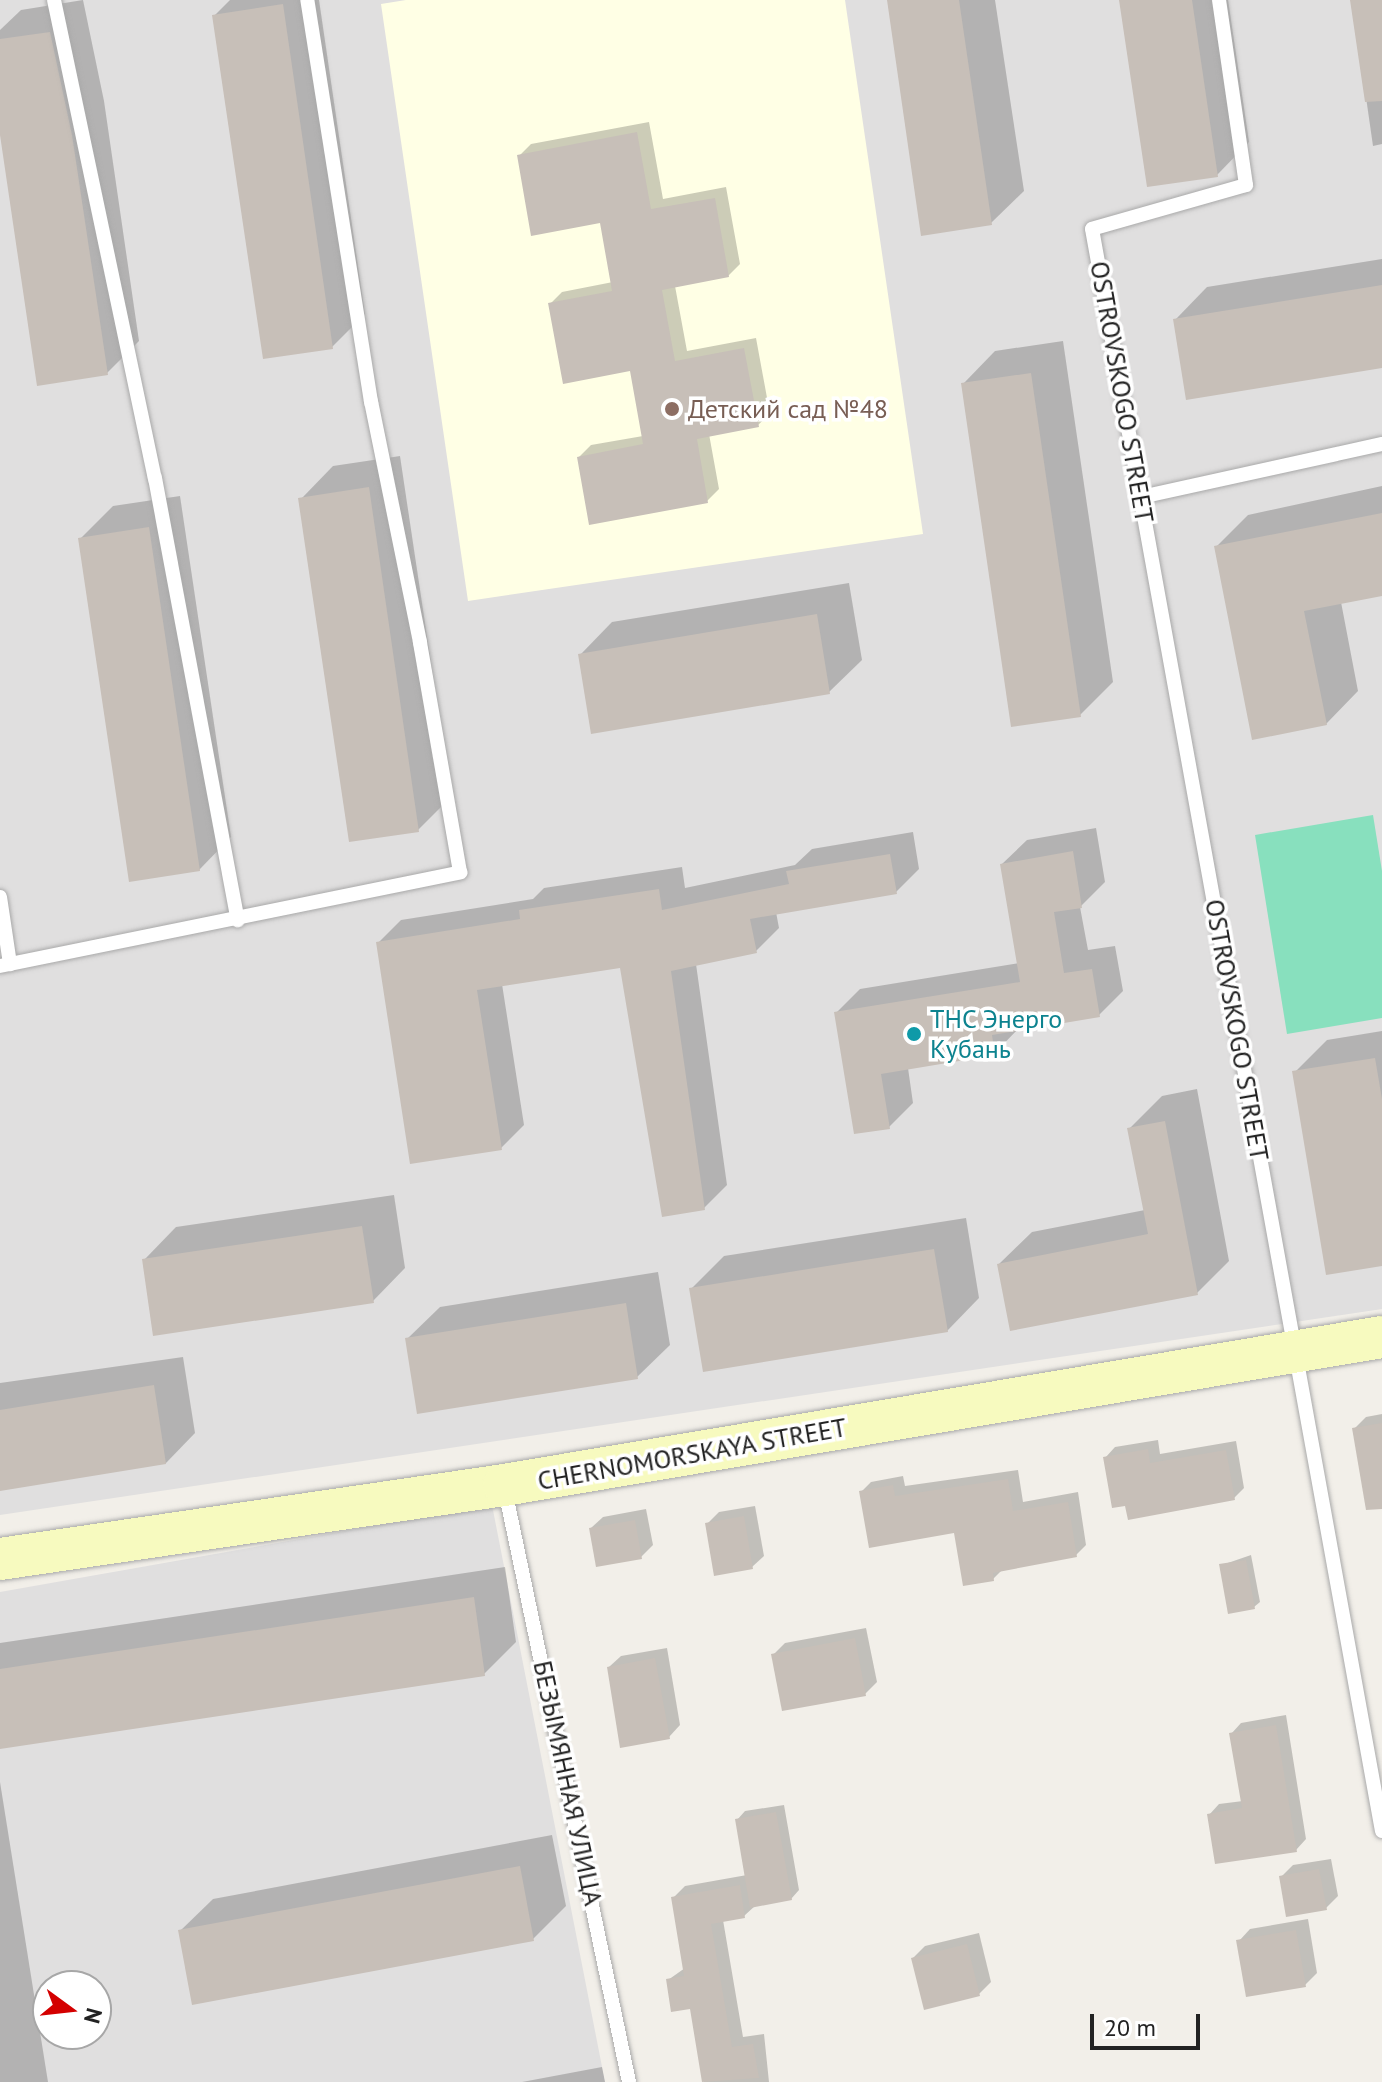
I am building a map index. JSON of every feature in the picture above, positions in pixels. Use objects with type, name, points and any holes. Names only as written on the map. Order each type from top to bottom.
[{"type":"main road","name":"CHERNOMORSKAYA STREET","points":[[0,1559],[504,1485],[1382,1337]]},
{"type":"lane","points":[[54,0],[155,478],[238,920]]},
{"type":"lane","points":[[0,897],[5,965],[238,920],[460,872],[420,642],[371,402],[307,0]]},
{"type":"lane","name":"OSTROVSKOGO STREET","points":[[1219,0],[1246,185],[1092,229],[1382,1831]]},
{"type":"lane","points":[[1141,497],[1382,444]]},
{"type":"lane","name":"БЕЗЫМЯННАЯ УЛИЦА","points":[[504,1485],[629,2082]]},
{"type":"shaded area","points":[[0,0],[1382,0],[1382,1309],[0,1515]]},
{"type":"shaded area","name":"Детский сад №48","points":[[406,0],[845,0],[923,534],[468,601],[381,4]]},
{"type":"shaded area","points":[[492,1505],[605,2082],[0,2082],[0,1592]]},
{"type":"green space","points":[[1373,815],[1382,871],[1382,1018],[1287,1034],[1255,835]]},
{"type":"building","points":[[887,0],[959,0],[992,225],[921,236]]},
{"type":"building","points":[[1119,0],[1192,0],[1218,177],[1147,187]]},
{"type":"building","points":[[1350,0],[1382,0],[1382,101],[1365,102]]},
{"type":"building","points":[[283,4],[333,349],[263,359],[212,15]]},
{"type":"building","points":[[50,32],[72,135],[108,375],[37,386],[0,135],[0,39]]},
{"type":"building","points":[[637,132],[651,209],[715,198],[729,277],[662,290],[675,361],[744,348],[759,427],[697,439],[708,503],[589,525],[577,457],[643,444],[630,371],[563,384],[548,303],[612,291],[600,223],[531,236],[517,155]]},
{"type":"building","points":[[1382,285],[1382,368],[1186,400],[1173,319]]},
{"type":"building","points":[[1031,373],[1081,717],[1011,727],[961,383]]},
{"type":"building","points":[[369,487],[419,832],[349,842],[298,498]]},
{"type":"building","points":[[1382,513],[1382,596],[1304,611],[1327,725],[1252,740],[1214,546]]},
{"type":"building","points":[[149,527],[200,871],[129,882],[78,538]]},
{"type":"building","points":[[817,614],[830,694],[591,734],[578,654]]},
{"type":"building","points":[[1073,851],[1082,908],[1054,912],[1064,973],[1092,969],[1100,1017],[992,1035],[995,1055],[881,1074],[890,1129],[854,1134],[834,1012],[1020,982],[1000,864]]},
{"type":"building","points":[[890,854],[897,894],[750,919],[757,953],[671,971],[705,1210],[662,1217],[620,968],[477,990],[502,1150],[410,1164],[376,942],[520,919],[519,910],[659,889],[662,910],[789,884],[786,871]]},
{"type":"building","points":[[1375,1058],[1382,1099],[1382,1266],[1326,1275],[1292,1071]]},
{"type":"building","points":[[1165,1121],[1198,1295],[1010,1331],[997,1264],[1148,1234],[1127,1128]]},
{"type":"building","points":[[362,1226],[374,1303],[153,1336],[142,1259]]},
{"type":"building","points":[[934,1249],[948,1332],[703,1372],[689,1288]]},
{"type":"building","points":[[626,1303],[638,1379],[417,1414],[405,1338]]},
{"type":"building","points":[[154,1385],[166,1464],[0,1491],[0,1410]]},
{"type":"building","points":[[1382,1423],[1382,1509],[1366,1510],[1352,1428]]},
{"type":"building","points":[[1148,1449],[1150,1463],[1226,1450],[1235,1500],[1128,1520],[1125,1506],[1112,1508],[1103,1457]]},
{"type":"building","points":[[1008,1479],[1013,1511],[1068,1502],[1077,1557],[993,1573],[994,1581],[963,1586],[954,1533],[869,1548],[859,1491],[893,1485],[895,1496]]},
{"type":"building","points":[[744,1516],[753,1569],[714,1576],[705,1523]]},
{"type":"building","points":[[635,1520],[642,1559],[596,1567],[589,1528]]},
{"type":"building","points":[[1246,1560],[1255,1609],[1228,1614],[1219,1564]]},
{"type":"building","points":[[474,1597],[485,1676],[0,1749],[0,1669]]},
{"type":"building","points":[[855,1638],[866,1696],[782,1711],[771,1654]]},
{"type":"building","points":[[655,1658],[670,1739],[620,1748],[607,1667]]},
{"type":"building","points":[[1276,1725],[1297,1852],[1215,1864],[1207,1814],[1242,1808],[1229,1733]]},
{"type":"building","points":[[776,1812],[792,1900],[750,1908],[735,1819]]},
{"type":"building","points":[[520,1866],[534,1941],[192,2005],[178,1930]]},
{"type":"building","points":[[1319,1869],[1327,1910],[1286,1917],[1279,1876]]},
{"type":"building","points":[[740,1885],[745,1918],[711,1924],[732,2047],[753,2044],[759,2078],[702,2082],[690,2009],[671,2012],[666,1979],[684,1976],[671,1897]]},
{"type":"building","points":[[1296,1930],[1306,1987],[1246,1997],[1236,1940]]},
{"type":"building","points":[[967,1944],[980,1996],[924,2010],[911,1958]]},
{"type":"place","name":"Детский сад №48","points":[[672,409]]},
{"type":"place","name":"ТНС Энерго Кубань","points":[[914,1034]]}]
